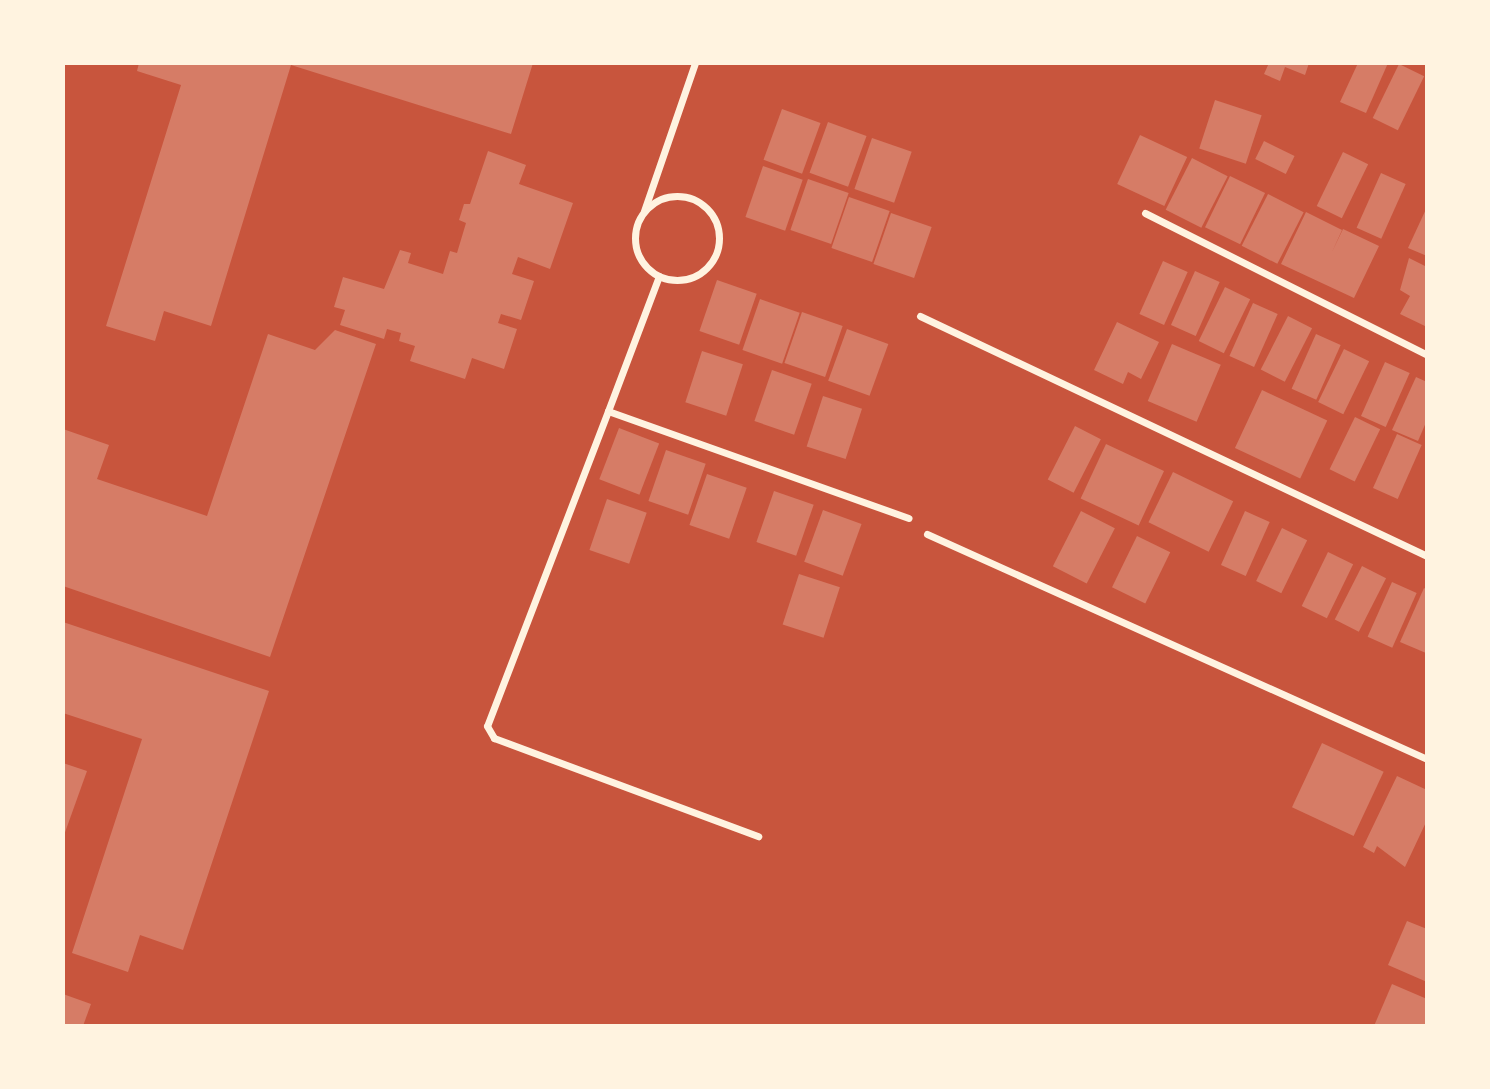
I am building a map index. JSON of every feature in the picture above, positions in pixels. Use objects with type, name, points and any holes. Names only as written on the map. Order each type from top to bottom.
[{"type":"street","points":[[659,276],[636,243],[642,215],[695,63]]},
{"type":"street","points":[[642,215],[678,196],[705,205],[718,228],[716,255],[698,275],[659,276]]},
{"type":"street","points":[[1145,213],[1427,355]]},
{"type":"street","points":[[659,276],[487,726],[494,737],[758,836]]},
{"type":"street","points":[[919,316],[1427,556]]},
{"type":"street","points":[[608,411],[909,518]]},
{"type":"street","points":[[927,534],[1427,759]]},
{"type":"building","points":[[139,63],[533,63],[511,134],[291,65],[211,326],[164,311],[155,341],[106,326],[181,85],[137,71]]},
{"type":"building","points":[[1269,63],[1309,63],[1305,75],[1285,67],[1280,81],[1264,74]]},
{"type":"building","points":[[1358,63],[1388,63],[1366,113],[1340,102]]},
{"type":"building","points":[[1399,64],[1424,76],[1398,130],[1373,118]]},
{"type":"building","points":[[1215,100],[1262,115],[1246,164],[1199,149]]},
{"type":"building","points":[[782,109],[821,123],[802,174],[764,160]]},
{"type":"building","points":[[828,122],[867,136],[848,187],[810,173]]},
{"type":"building","points":[[1140,135],[1187,157],[1164,206],[1117,184]]},
{"type":"building","points":[[872,138],[912,152],[894,203],[854,189]]},
{"type":"building","points":[[1264,141],[1295,156],[1286,174],[1255,159]]},
{"type":"building","points":[[488,151],[526,165],[519,184],[573,203],[550,269],[518,257],[512,274],[534,281],[521,320],[501,314],[498,323],[517,329],[504,369],[472,358],[465,379],[410,361],[415,346],[399,341],[401,333],[387,329],[384,339],[340,325],[345,310],[334,307],[343,277],[384,289],[400,250],[411,253],[408,263],[443,274],[450,251],[457,253],[466,223],[459,220],[464,204],[470,204]]},
{"type":"building","points":[[1343,152],[1368,164],[1342,218],[1317,206]]},
{"type":"building","points":[[1192,158],[1228,176],[1201,228],[1166,210]]},
{"type":"building","points":[[763,166],[803,180],[785,231],[745,217]]},
{"type":"building","points":[[1381,173],[1406,184],[1381,239],[1357,228]]},
{"type":"building","points":[[1230,176],[1265,193],[1240,244],[1205,227]]},
{"type":"building","points":[[808,179],[849,193],[831,244],[790,230]]},
{"type":"building","points":[[1268,194],[1304,212],[1277,264],[1242,246]]},
{"type":"building","points":[[849,197],[890,211],[872,262],[831,248]]},
{"type":"building","points":[[1427,207],[1427,256],[1408,248]]},
{"type":"building","points":[[1306,212],[1342,230],[1332,252],[1343,229],[1379,246],[1354,298],[1281,264]]},
{"type":"building","points":[[891,213],[932,227],[914,278],[873,264]]},
{"type":"building","points":[[1409,258],[1427,267],[1427,327],[1400,314],[1410,296],[1400,290]]},
{"type":"building","points":[[1163,261],[1188,272],[1164,325],[1139,314]]},
{"type":"building","points":[[1195,271],[1220,282],[1196,336],[1171,325]]},
{"type":"building","points":[[717,280],[757,294],[739,345],[699,331]]},
{"type":"building","points":[[1225,287],[1250,299],[1224,353],[1199,341]]},
{"type":"building","points":[[760,299],[800,313],[782,364],[742,350]]},
{"type":"building","points":[[1253,303],[1278,314],[1254,367],[1229,356]]},
{"type":"building","points":[[802,312],[843,326],[825,377],[784,363]]},
{"type":"building","points":[[1288,316],[1312,328],[1285,382],[1261,369]]},
{"type":"building","points":[[1117,322],[1159,342],[1141,379],[1128,372],[1123,384],[1094,370]]},
{"type":"building","points":[[847,329],[888,344],[870,396],[828,381]]},
{"type":"building","points":[[335,330],[376,344],[270,657],[63,586],[63,429],[109,445],[97,479],[207,516],[268,334],[315,350]]},
{"type":"building","points":[[1316,334],[1341,345],[1316,400],[1292,389]]},
{"type":"building","points":[[1172,344],[1221,365],[1197,422],[1148,401]]},
{"type":"building","points":[[1344,349],[1369,361],[1343,414],[1318,402]]},
{"type":"building","points":[[702,351],[743,364],[726,416],[685,402]]},
{"type":"building","points":[[1385,362],[1410,373],[1386,427],[1361,416]]},
{"type":"building","points":[[772,370],[812,384],[794,435],[754,421]]},
{"type":"building","points":[[1416,377],[1427,382],[1427,420],[1418,441],[1392,430]]},
{"type":"building","points":[[1262,390],[1327,420],[1300,478],[1235,448]]},
{"type":"building","points":[[823,396],[862,409],[846,459],[807,446]]},
{"type":"building","points":[[1355,417],[1380,429],[1355,481],[1330,469]]},
{"type":"building","points":[[1075,426],[1101,439],[1074,493],[1048,479]]},
{"type":"building","points":[[619,428],[659,443],[639,495],[599,479]]},
{"type":"building","points":[[1397,434],[1422,445],[1398,499],[1373,488]]},
{"type":"building","points":[[1106,444],[1164,471],[1139,525],[1081,498]]},
{"type":"building","points":[[666,450],[706,464],[688,515],[648,501]]},
{"type":"building","points":[[1173,472],[1233,501],[1209,552],[1148,522]]},
{"type":"building","points":[[707,474],[747,488],[729,539],[689,525]]},
{"type":"building","points":[[774,491],[814,505],[796,556],[756,542]]},
{"type":"building","points":[[607,499],[647,513],[629,564],[589,550]]},
{"type":"building","points":[[823,510],[862,524],[843,576],[804,562]]},
{"type":"building","points":[[1081,511],[1115,528],[1087,583],[1053,566]]},
{"type":"building","points":[[1245,511],[1270,522],[1246,576],[1221,565]]},
{"type":"building","points":[[1282,528],[1307,540],[1281,593],[1256,581]]},
{"type":"building","points":[[1137,536],[1170,552],[1145,603],[1112,587]]},
{"type":"building","points":[[1328,552],[1353,564],[1327,618],[1302,606]]},
{"type":"building","points":[[1362,566],[1386,578],[1359,632],[1335,619]]},
{"type":"building","points":[[799,574],[840,587],[824,638],[783,624]]},
{"type":"building","points":[[1392,582],[1417,593],[1392,648],[1368,637]]},
{"type":"building","points":[[1424,588],[1427,590],[1426,653],[1400,642]]},
{"type":"building","points":[[63,622],[269,691],[183,950],[140,935],[128,972],[72,953],[142,739],[63,713]]},
{"type":"building","points":[[1322,743],[1384,772],[1354,836],[1292,807]]},
{"type":"building","points":[[63,763],[87,771],[63,838]]},
{"type":"building","points":[[1397,776],[1427,790],[1427,820],[1405,867],[1377,846],[1374,853],[1363,847]]},
{"type":"building","points":[[1407,921],[1427,929],[1427,982],[1388,965]]},
{"type":"building","points":[[1392,984],[1427,999],[1427,1026],[1374,1026]]},
{"type":"building","points":[[63,994],[91,1004],[83,1026],[63,1026]]}]
